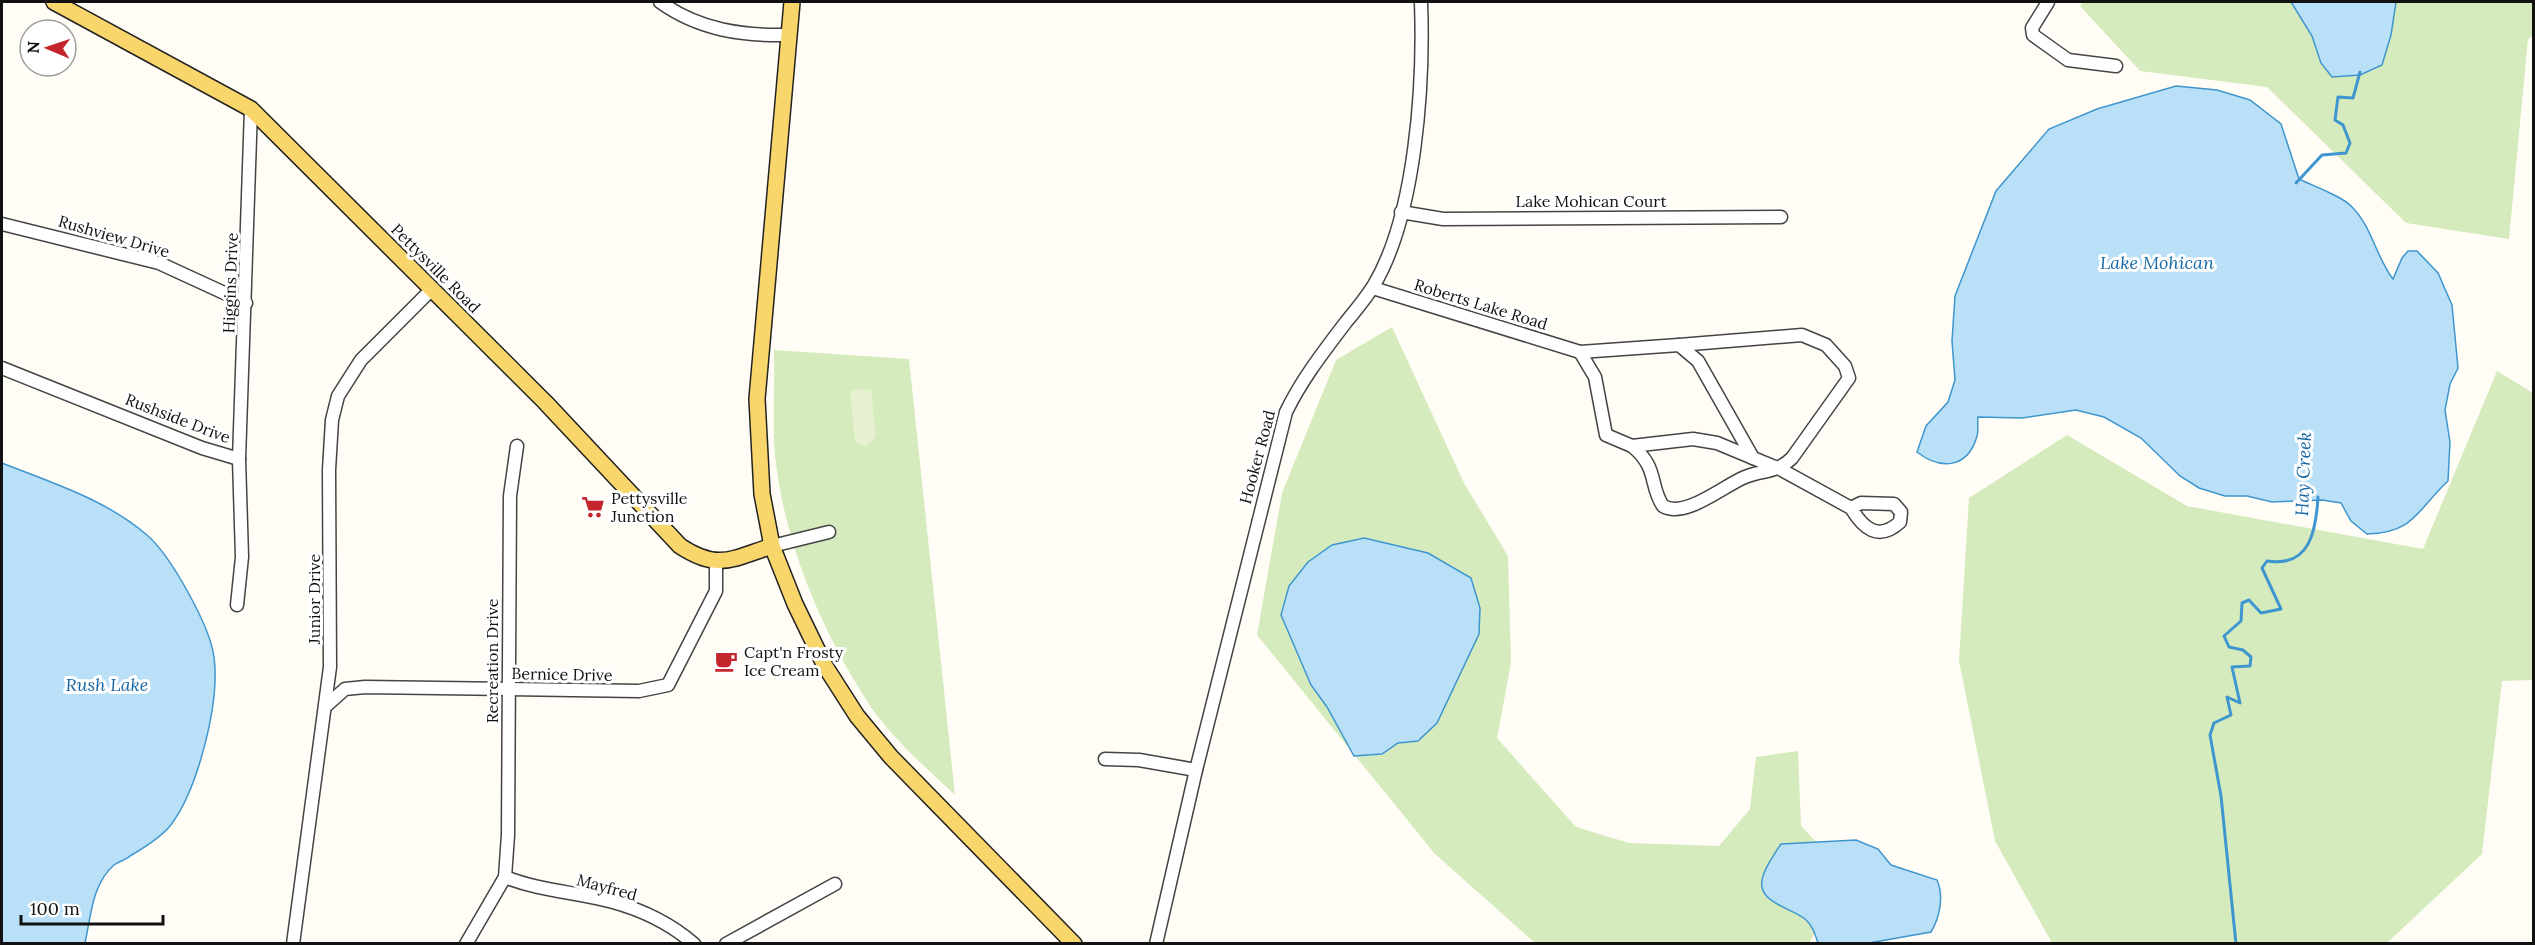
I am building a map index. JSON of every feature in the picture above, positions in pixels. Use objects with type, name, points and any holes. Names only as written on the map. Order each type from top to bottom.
[{"type":"main road","name":"Pettysville Road","points":[[54,2],[251,109],[545,402],[680,546],[696,557],[716,563]]},
{"type":"main road","points":[[792,2],[757,399],[762,494],[772,546],[795,604],[820,656],[856,716],[891,757],[1074,944]]},
{"type":"main road","points":[[716,563],[772,546]]},
{"type":"street","points":[[660,2],[681,17],[722,31],[789,35]]},
{"type":"street","name":"Hooker Road","points":[[1156,944],[1196,770],[1286,412],[1310,369],[1373,288],[1388,260],[1401,212],[1420,96],[1423,47],[1421,2]]},
{"type":"street","points":[[2048,2],[2032,28],[2033,35],[2068,60],[2116,66]]},
{"type":"street","name":"Higgins Drive","points":[[239,459],[251,109]]},
{"type":"street","name":"Lake Mohican Court","points":[[1401,212],[1443,219],[1781,217]]},
{"type":"street","name":"Rushview Drive","points":[[2,224],[159,263],[246,303]]},
{"type":"street","name":"Roberts Lake Road","points":[[1373,288],[1580,352],[1802,334],[1826,345],[1845,366],[1849,373],[1848,381],[1791,458],[1780,469]]},
{"type":"street","name":"Junior Drive","points":[[293,944],[327,705],[330,667],[329,470],[332,420],[338,396],[360,360],[432,289]]},
{"type":"street","points":[[1679,345],[1698,361],[1753,458]]},
{"type":"street","points":[[1580,352],[1595,377],[1606,435],[1632,446],[1646,460],[1660,501],[1668,509],[1690,506],[1744,477],[1780,469]]},
{"type":"street","name":"Rushside Drive","points":[[2,368],[202,448],[239,459],[242,557],[237,605]]},
{"type":"street","points":[[1632,446],[1694,438],[1717,443],[1780,469],[1851,508]]},
{"type":"street","name":"Recreation Drive","points":[[505,877],[508,835],[510,495],[517,446]]},
{"type":"street","points":[[772,546],[829,532]]},
{"type":"street","name":"Bernice Drive","points":[[327,705],[345,689],[364,687],[639,691],[668,685],[716,591],[716,563]]},
{"type":"street","points":[[1105,759],[1139,760],[1196,770]]},
{"type":"street","points":[[466,944],[505,877]]},
{"type":"street","name":"Mayfred","points":[[505,877],[526,885],[613,902],[672,926],[694,944]]},
{"type":"street","points":[[726,944],[835,884]]},
{"type":"green space","points":[[2083,2],[2533,2],[2533,36],[2528,39],[2509,239],[2406,223],[2267,87],[2140,71],[2080,6]]},
{"type":"green space","points":[[1392,327],[1464,483],[1508,556],[1511,663],[1497,738],[1576,827],[1629,843],[1719,846],[1750,809],[1756,757],[1798,751],[1801,826],[1850,877],[1809,943],[1535,943],[1435,854],[1257,635],[1282,493],[1336,360]]},
{"type":"green space","points":[[774,350],[909,359],[955,795],[907,749],[874,712],[848,670],[806,581],[786,519],[775,455]]},
{"type":"green space","points":[[2497,371],[2533,393],[2534,680],[2502,681],[2482,854],[2387,943],[2052,943],[1995,841],[1959,661],[1969,498],[2067,435],[2187,506],[2423,549]]},
{"type":"green space","points":[[860,389],[871,390],[876,437],[866,446],[855,442],[850,392]]},
{"type":"water","points":[[2291,2],[2396,2],[2391,35],[2382,65],[2360,75],[2332,77],[2321,63],[2312,36]]},
{"type":"water","name":"Lake Mohican","points":[[2176,86],[2217,90],[2250,100],[2281,124],[2299,179],[2341,199],[2359,215],[2393,279],[2402,258],[2408,251],[2417,251],[2438,273],[2452,305],[2458,368],[2450,384],[2445,410],[2450,442],[2448,481],[2414,518],[2405,524],[2383,533],[2367,534],[2351,521],[2341,503],[2322,500],[2272,502],[2247,496],[2225,496],[2199,488],[2180,476],[2141,438],[2104,417],[2076,410],[2022,418],[1978,417],[1978,434],[1973,447],[1967,455],[1952,463],[1935,462],[1917,452],[1926,426],[1948,402],[1955,380],[1952,341],[1955,296],[1996,191],[2049,129],[2097,109]]},
{"type":"water","name":"Rush Lake","points":[[2,463],[96,502],[131,522],[147,535],[157,545],[188,592],[205,628],[214,657],[214,697],[210,721],[190,791],[170,826],[146,846],[114,865],[101,881],[85,943],[2,943]]},
{"type":"water","points":[[1364,538],[1428,553],[1471,578],[1480,608],[1479,634],[1437,723],[1418,741],[1398,743],[1382,754],[1354,756],[1327,707],[1311,685],[1281,615],[1289,586],[1308,562],[1332,545]]},
{"type":"water","points":[[1856,840],[1878,849],[1891,865],[1937,880],[1940,906],[1931,932],[1869,943],[1818,943],[1812,927],[1805,919],[1774,902],[1763,891],[1764,873],[1781,844]]},
{"type":"waterway","points":[[2296,183],[2322,155],[2346,153],[2350,143],[2343,125],[2335,120],[2338,97],[2353,98],[2360,72]]},
{"type":"waterway","name":"Hay Creek","points":[[2236,944],[2221,796],[2210,735],[2214,723],[2231,715],[2227,697],[2240,703],[2232,667],[2250,666],[2251,657],[2243,650],[2229,647],[2224,636],[2241,621],[2242,603],[2249,600],[2261,613],[2281,609],[2262,568],[2267,561],[2281,562],[2293,559],[2302,553],[2312,534],[2318,497]]},
{"type":"place","name":"Pettysville Junction","points":[[593,507]]},
{"type":"place","name":"Capt'n Frosty Ice Cream","points":[[726,661]]}]
